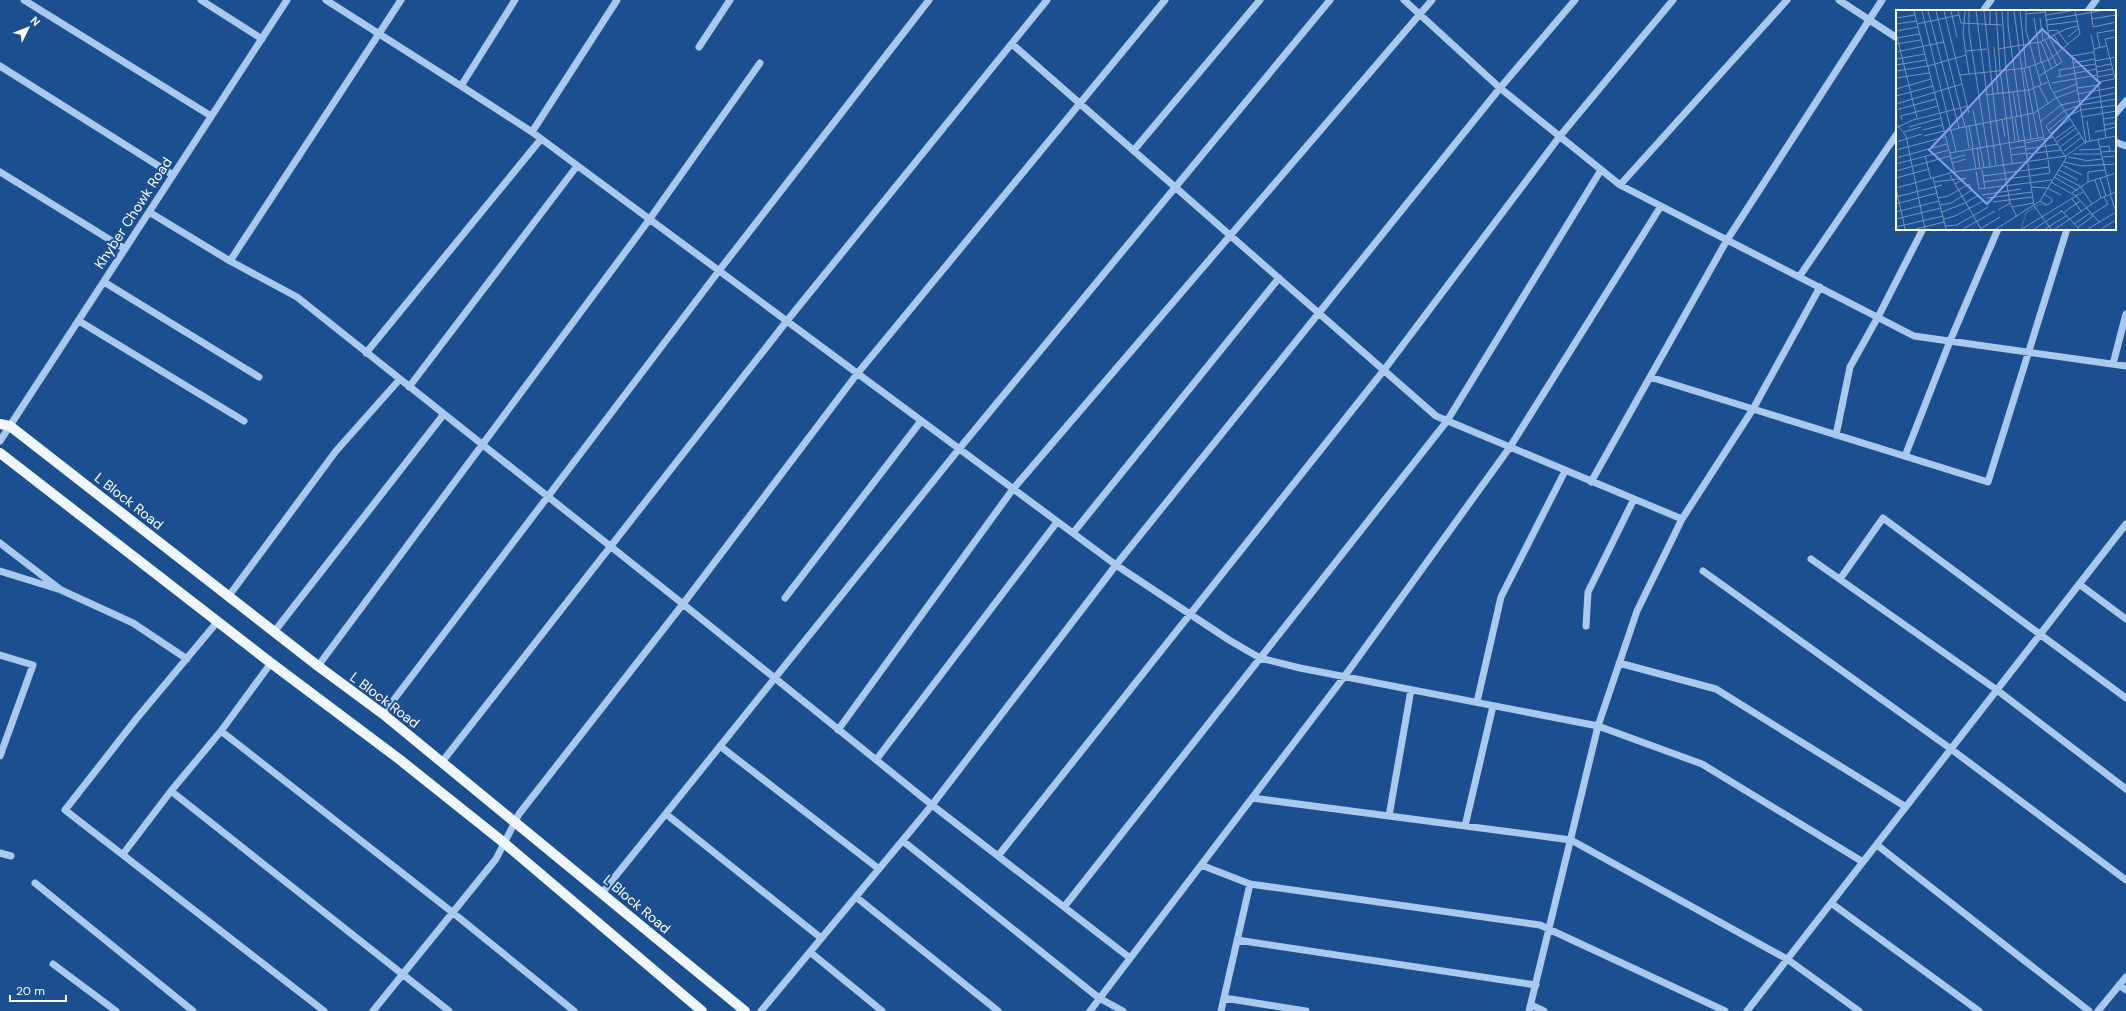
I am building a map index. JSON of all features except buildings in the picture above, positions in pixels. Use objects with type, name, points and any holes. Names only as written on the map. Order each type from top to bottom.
[{"type":"main road","name":"L Block Road","points":[[5,425],[318,666],[383,714],[745,1011]]},
{"type":"main road","points":[[0,453],[271,663],[368,734],[503,842],[702,1011]]},
{"type":"street","points":[[24,0],[211,116]]},
{"type":"street","points":[[201,0],[262,39]]},
{"type":"street","name":"Khyber Chowk Road","points":[[0,441],[5,425],[79,321],[287,0]]},
{"type":"street","points":[[326,0],[532,132],[718,272],[1116,565],[1260,658],[1344,677],[1598,726],[1702,764],[1863,862]]},
{"type":"street","points":[[230,261],[401,0]]},
{"type":"street","points":[[461,86],[515,0]]},
{"type":"street","points":[[532,132],[617,0]]},
{"type":"street","points":[[699,47],[730,0]]},
{"type":"street","points":[[383,714],[718,272],[929,0]]},
{"type":"street","points":[[442,762],[786,322],[1047,0]]},
{"type":"street","points":[[373,1011],[496,859],[514,822],[684,604],[857,374],[1165,0]]},
{"type":"street","points":[[1134,150],[1260,0]]},
{"type":"street","points":[[602,893],[959,449],[1330,0]]},
{"type":"street","points":[[1404,0],[1500,88],[1620,185],[1914,336],[2126,366]]},
{"type":"street","points":[[838,730],[1013,489],[1419,13],[1432,0]]},
{"type":"street","points":[[761,1011],[932,805],[1116,565],[1500,88],[1575,0]]},
{"type":"street","points":[[998,856],[1384,370],[1560,136],[1673,0]]},
{"type":"street","points":[[1620,185],[1787,0]]},
{"type":"street","points":[[1838,0],[1896,37]]},
{"type":"street","points":[[1591,482],[1727,240],[1882,0]]},
{"type":"street","points":[[1984,10],[1991,0]]},
{"type":"street","points":[[2089,10],[2096,0]]},
{"type":"street","points":[[1012,44],[1436,416],[1682,519]]},
{"type":"street","points":[[318,666],[649,220],[760,63]]},
{"type":"street","points":[[0,66],[173,175]]},
{"type":"street","points":[[2116,113],[2126,101]]},
{"type":"street","points":[[1799,276],[1896,135]]},
{"type":"street","points":[[366,353],[540,139]]},
{"type":"street","points":[[2116,142],[2126,146]]},
{"type":"street","points":[[409,387],[577,166]]},
{"type":"street","points":[[1064,907],[1447,421],[1601,170]]},
{"type":"street","points":[[0,172],[125,249]]},
{"type":"street","points":[[1090,1011],[1344,677],[1510,447],[1661,206]]},
{"type":"street","points":[[149,212],[230,261],[297,297],[684,604],[774,679],[932,805],[1130,958]]},
{"type":"street","points":[[1836,435],[1850,367],[1878,317],[1922,230]]},
{"type":"street","points":[[1905,456],[1950,341],[1998,230]]},
{"type":"street","points":[[1650,377],[1988,482],[2067,230]]},
{"type":"street","points":[[1073,533],[1279,278]]},
{"type":"street","points":[[104,282],[259,376]]},
{"type":"street","points":[[1544,1011],[1530,1008],[1598,726],[1636,611],[1682,519],[1753,409],[1820,287]]},
{"type":"street","points":[[2113,364],[2126,314]]},
{"type":"street","points":[[79,321],[244,420]]},
{"type":"street","points":[[228,597],[336,451],[400,379]]},
{"type":"street","points":[[274,632],[444,414]]},
{"type":"street","points":[[784,598],[921,421]]},
{"type":"street","points":[[1477,702],[1501,598],[1565,471]]},
{"type":"street","points":[[1586,626],[1588,592],[1634,500]]},
{"type":"street","points":[[1840,579],[1883,518],[2126,698]]},
{"type":"street","points":[[876,760],[1057,522]]},
{"type":"street","points":[[1747,1011],[2126,524]]},
{"type":"street","points":[[0,543],[60,590]]},
{"type":"street","points":[[1811,559],[1997,690],[2126,789]]},
{"type":"street","points":[[1703,570],[1951,748],[2126,880]]},
{"type":"street","points":[[0,571],[60,590],[134,623],[187,659]]},
{"type":"street","points":[[2079,584],[2126,619]]},
{"type":"street","points":[[218,621],[65,810],[324,1011]]},
{"type":"street","points":[[0,655],[33,665],[0,756]]},
{"type":"street","points":[[123,854],[171,791],[221,731],[271,663]]},
{"type":"street","points":[[1620,663],[1716,689],[1906,807]]},
{"type":"street","points":[[1389,816],[1411,690]]},
{"type":"street","points":[[1464,826],[1493,706]]},
{"type":"street","points":[[221,731],[452,912],[574,1011]]},
{"type":"street","points":[[720,746],[879,869]]},
{"type":"street","points":[[171,791],[449,1011]]},
{"type":"street","points":[[1252,798],[1571,840],[1787,959],[1859,1011]]},
{"type":"street","points":[[666,814],[821,938]]},
{"type":"street","points":[[903,841],[1099,998],[1123,1011]]},
{"type":"street","points":[[1876,845],[2089,1011]]},
{"type":"street","points":[[0,853],[11,856]]},
{"type":"street","points":[[1201,865],[1250,884],[1540,925],[1725,1011]]},
{"type":"street","points":[[35,883],[193,1011]]},
{"type":"street","points":[[1221,1011],[1250,884]]},
{"type":"street","points":[[856,897],[998,1011]]},
{"type":"street","points":[[1831,903],[1979,1011]]},
{"type":"street","points":[[1237,940],[1536,985]]},
{"type":"street","points":[[810,952],[882,1011]]},
{"type":"street","points":[[53,964],[116,1011]]},
{"type":"street","points":[[2098,1011],[2126,977]]},
{"type":"street","points":[[2119,985],[2126,990]]},
{"type":"street","points":[[1224,998],[1306,1011]]}]
